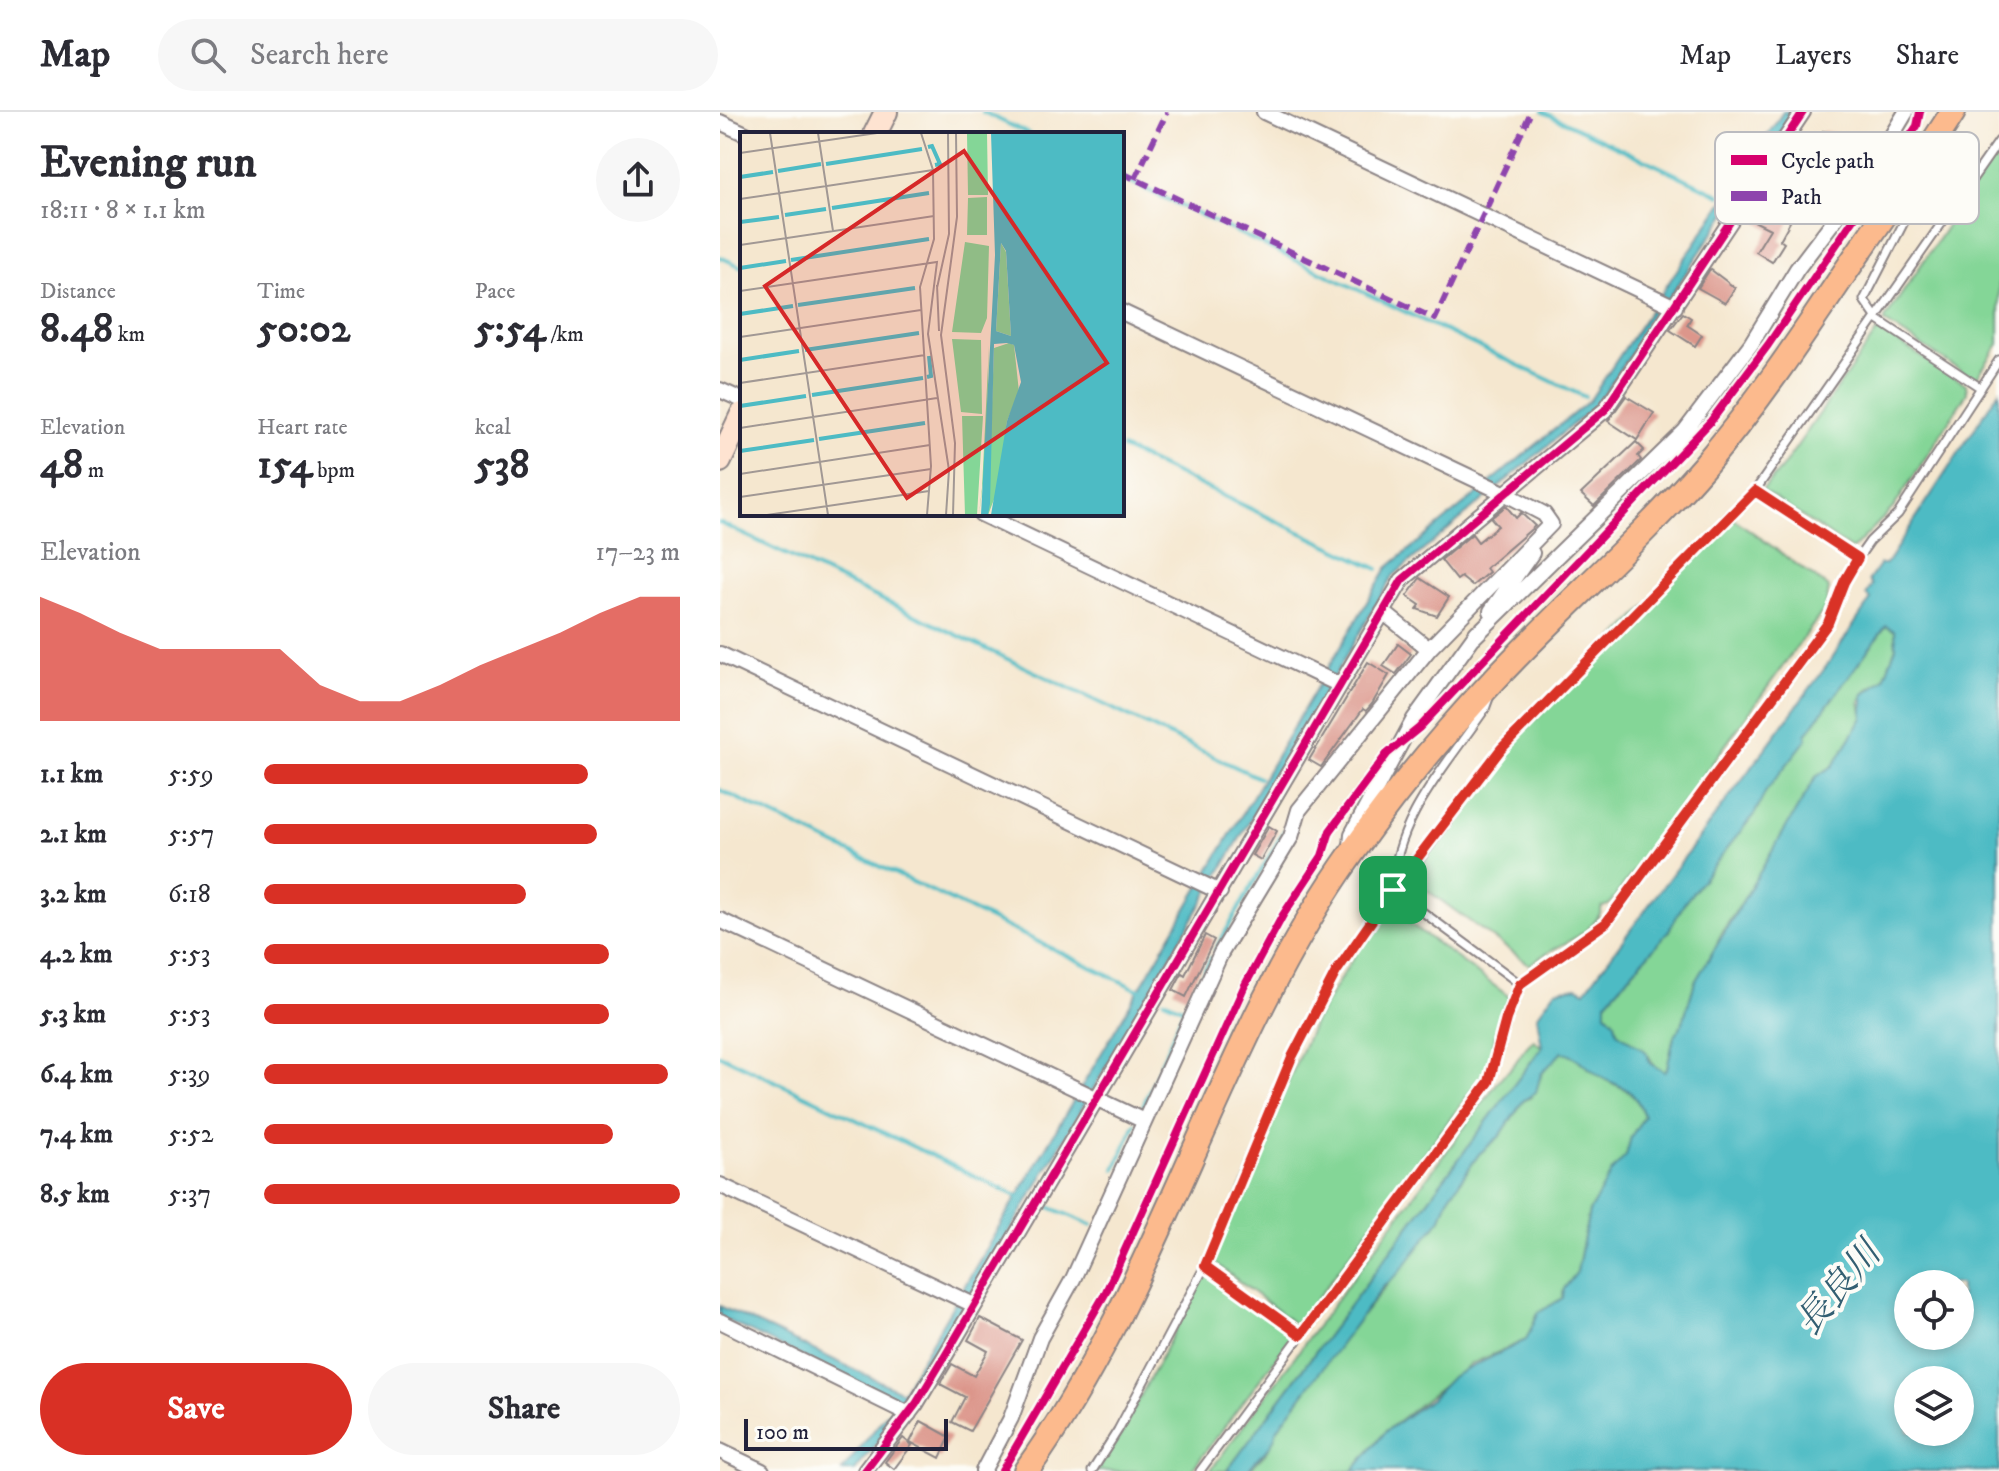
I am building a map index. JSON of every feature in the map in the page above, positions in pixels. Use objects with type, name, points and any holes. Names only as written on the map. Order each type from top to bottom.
[{"type":"main road","points":[[876,132],[886,112]]},
{"type":"main road","points":[[1026,1471],[1091,1369],[1168,1212],[1244,1038],[1277,973],[1350,855],[1406,780],[1495,679],[1712,455],[1770,384],[1875,224]]},
{"type":"main road","points":[[720,461],[740,418]]},
{"type":"street","points":[[1264,112],[1667,303]]},
{"type":"street","points":[[1789,132],[1803,112]]},
{"type":"street","points":[[1894,132],[1906,112]]},
{"type":"street","points":[[720,122],[742,132]]},
{"type":"street","points":[[865,1471],[1333,681],[1402,580],[1502,492],[1605,410],[1667,303],[1723,224]]},
{"type":"street","points":[[1474,637],[1685,431],[1751,344],[1797,269],[1831,224]]},
{"type":"street","points":[[1124,313],[1502,492],[1544,514],[1551,524]]},
{"type":"street","points":[[720,390],[740,399]]},
{"type":"street","points":[[985,516],[1333,681]]},
{"type":"street","points":[[1350,855],[1352,834],[1414,719],[1551,524]]},
{"type":"street","points":[[983,1471],[1011,1418],[1040,1338],[1073,1279],[1221,953],[1291,837],[1299,810],[1429,649],[1551,524]]},
{"type":"street","points":[[1383,612],[1429,649]]},
{"type":"street","points":[[720,654],[1212,888]]},
{"type":"street","points":[[720,920],[1144,1121]]},
{"type":"street","points":[[720,1185],[967,1302]]},
{"type":"street","points":[[720,1321],[902,1409]]},
{"type":"street","points":[[720,1451],[762,1471]]},
{"type":"lane","points":[[1979,171],[1999,141]]},
{"type":"lane","points":[[1903,224],[1864,300],[1878,320],[1981,388]]},
{"type":"lane","points":[[1092,1471],[1118,1430],[1205,1266],[1292,1057],[1336,972],[1393,890],[1501,749],[1755,491],[1943,224]]},
{"type":"lane","points":[[1200,1471],[1489,1082],[1506,1019],[1520,984],[1606,923],[1621,905],[1828,623],[1844,582],[1858,558],[1870,541],[1898,514],[1999,360]]},
{"type":"lane","points":[[1755,491],[1858,558]]},
{"type":"lane","points":[[1393,890],[1393,866],[1409,821],[1485,709],[1495,679]]},
{"type":"lane","points":[[1393,890],[1520,984]]},
{"type":"lane","points":[[1205,1266],[1301,1335]]},
{"type":"green space","points":[[1999,148],[1999,344],[1977,377],[1972,378],[1885,322],[1885,319],[1948,224],[1979,224],[1979,178]]},
{"type":"green space","points":[[1878,330],[1966,384],[1967,393],[1894,507],[1852,550],[1762,490],[1781,469]]},
{"type":"green space","points":[[1733,518],[1829,588],[1826,607],[1609,905],[1602,907],[1598,917],[1582,933],[1530,965],[1406,875],[1504,751]]},
{"type":"green space","points":[[1886,626],[1895,631],[1896,647],[1884,679],[1867,690],[1860,701],[1863,718],[1833,766],[1816,777],[1768,863],[1720,935],[1712,958],[1695,982],[1683,1022],[1674,1037],[1667,1069],[1665,1072],[1656,1068],[1646,1052],[1617,1032],[1615,1022],[1606,1013],[1606,1002],[1668,932],[1685,902],[1755,813],[1766,791]]},
{"type":"green space","points":[[1385,905],[1511,998],[1500,1016],[1488,1068],[1297,1326],[1214,1262],[1213,1253],[1314,1022]]},
{"type":"green space","points":[[1534,1040],[1542,1047],[1227,1471],[1210,1471],[1503,1075]]},
{"type":"green space","points":[[1562,1052],[1628,1091],[1644,1116],[1631,1137],[1626,1156],[1589,1211],[1577,1272],[1564,1289],[1563,1298],[1538,1313],[1526,1340],[1471,1364],[1386,1431],[1353,1471],[1248,1471],[1265,1454],[1276,1431],[1347,1334],[1441,1218],[1448,1199],[1479,1154],[1500,1136],[1523,1101],[1531,1097],[1545,1068]]},
{"type":"green space","points":[[1211,1275],[1287,1329],[1292,1337],[1191,1471],[1097,1471],[1121,1433],[1203,1277]]},
{"type":"water","points":[[1783,112],[1795,112],[1781,132],[1770,132]]},
{"type":"water","points":[[1715,213],[1715,224],[1719,224],[1598,403],[1393,576],[914,1396],[855,1471],[842,1471],[896,1402],[720,1317],[720,1306],[902,1392],[1387,568],[1590,400]]},
{"type":"water","name":"長良川","points":[[1999,391],[1999,1471],[1353,1471],[1386,1431],[1431,1399],[1453,1376],[1526,1340],[1538,1313],[1563,1298],[1564,1289],[1577,1272],[1589,1212],[1612,1171],[1626,1156],[1631,1137],[1644,1116],[1629,1091],[1562,1052],[1541,1074],[1536,1092],[1523,1101],[1500,1136],[1479,1154],[1448,1199],[1441,1218],[1398,1274],[1383,1287],[1276,1431],[1268,1448],[1248,1471],[1227,1471],[1542,1047],[1537,1016],[1556,990],[1577,987],[1585,991],[1828,664],[1871,599],[1866,595],[1872,585],[1869,580],[1880,564],[1886,564]],"holes":[[[1886,626],[1895,631],[1896,647],[1884,679],[1863,695],[1863,718],[1833,766],[1816,777],[1695,982],[1683,1022],[1674,1037],[1665,1072],[1651,1064],[1646,1052],[1617,1032],[1615,1022],[1606,1013],[1606,1002],[1668,932],[1685,902],[1755,813],[1766,791],[1807,739],[1806,734]]]},
{"type":"building","points":[[1760,224],[1789,224],[1780,240],[1784,243],[1772,262],[1756,252],[1770,229]]},
{"type":"building","points":[[1710,269],[1735,288],[1725,303],[1698,288]]},
{"type":"building","points":[[1683,313],[1691,318],[1687,325],[1702,335],[1695,346],[1670,330]]},
{"type":"building","points":[[1626,396],[1654,413],[1637,440],[1608,421]]},
{"type":"building","points":[[1636,442],[1644,450],[1638,456],[1641,460],[1594,506],[1581,494]]},
{"type":"building","points":[[1506,506],[1516,518],[1521,513],[1535,526],[1486,568],[1489,572],[1472,586],[1461,577],[1457,580],[1441,560],[1472,534],[1478,542],[1498,526],[1491,518]]},
{"type":"building","points":[[1420,578],[1449,597],[1437,616],[1417,609],[1420,605],[1407,596]]},
{"type":"building","points":[[1398,644],[1411,654],[1396,674],[1383,666]]},
{"type":"building","points":[[1368,662],[1389,675],[1372,704],[1366,711],[1363,709],[1321,767],[1309,760]]},
{"type":"building","points":[[1269,826],[1277,831],[1261,860],[1252,855]]},
{"type":"building","points":[[1205,935],[1214,940],[1186,997],[1173,990],[1182,973],[1185,975]]},
{"type":"building","points":[[980,1318],[1022,1340],[970,1431],[952,1422],[965,1397],[940,1384],[952,1364],[974,1376],[988,1351],[968,1340]]},
{"type":"building","points":[[921,1421],[950,1437],[940,1458],[910,1442]]},
{"type":"building","points":[[903,1438],[912,1445],[894,1469],[885,1462]]},
{"type":"waterway","points":[[983,112],[1025,132]]},
{"type":"waterway","points":[[1543,112],[1715,193]]},
{"type":"waterway","points":[[1124,179],[1585,397]]},
{"type":"waterway","points":[[720,257],[740,266]]},
{"type":"waterway","points":[[1124,449],[1378,569]]},
{"type":"waterway","points":[[720,523],[1259,778]]},
{"type":"waterway","points":[[720,790],[1141,991]]},
{"type":"waterway","points":[[1215,950],[1284,831]]},
{"type":"waterway","points":[[1164,1000],[1184,1009],[1211,958]]},
{"type":"waterway","points":[[1143,1106],[1184,1009]]},
{"type":"waterway","points":[[720,1055],[1019,1197]]},
{"type":"waterway","points":[[1115,1169],[1135,1124]]},
{"type":"waterway","points":[[1042,1204],[1092,1225]]},
{"type":"marked path","points":[[1135,179],[1167,112]]},
{"type":"marked path","points":[[1124,174],[1435,319],[1531,112]]},
{"type":"cycle path","points":[[1790,132],[1803,112]]},
{"type":"cycle path","points":[[1913,132],[1920,112]]},
{"type":"cycle path","points":[[865,1471],[916,1404],[945,1356],[1402,580],[1605,410],[1729,224]]},
{"type":"cycle path","points":[[1002,1471],[1105,1294],[1244,987],[1283,915],[1322,856],[1330,831],[1387,754],[1419,728],[1711,421],[1768,345],[1850,224]]},
{"type":"route","points":[[1755,491],[1858,558],[1844,582],[1828,623],[1621,905],[1606,923],[1520,984],[1506,1019],[1489,1082],[1301,1335],[1205,1266],[1292,1057],[1336,972],[1393,890],[1501,749],[1755,491]]}]
